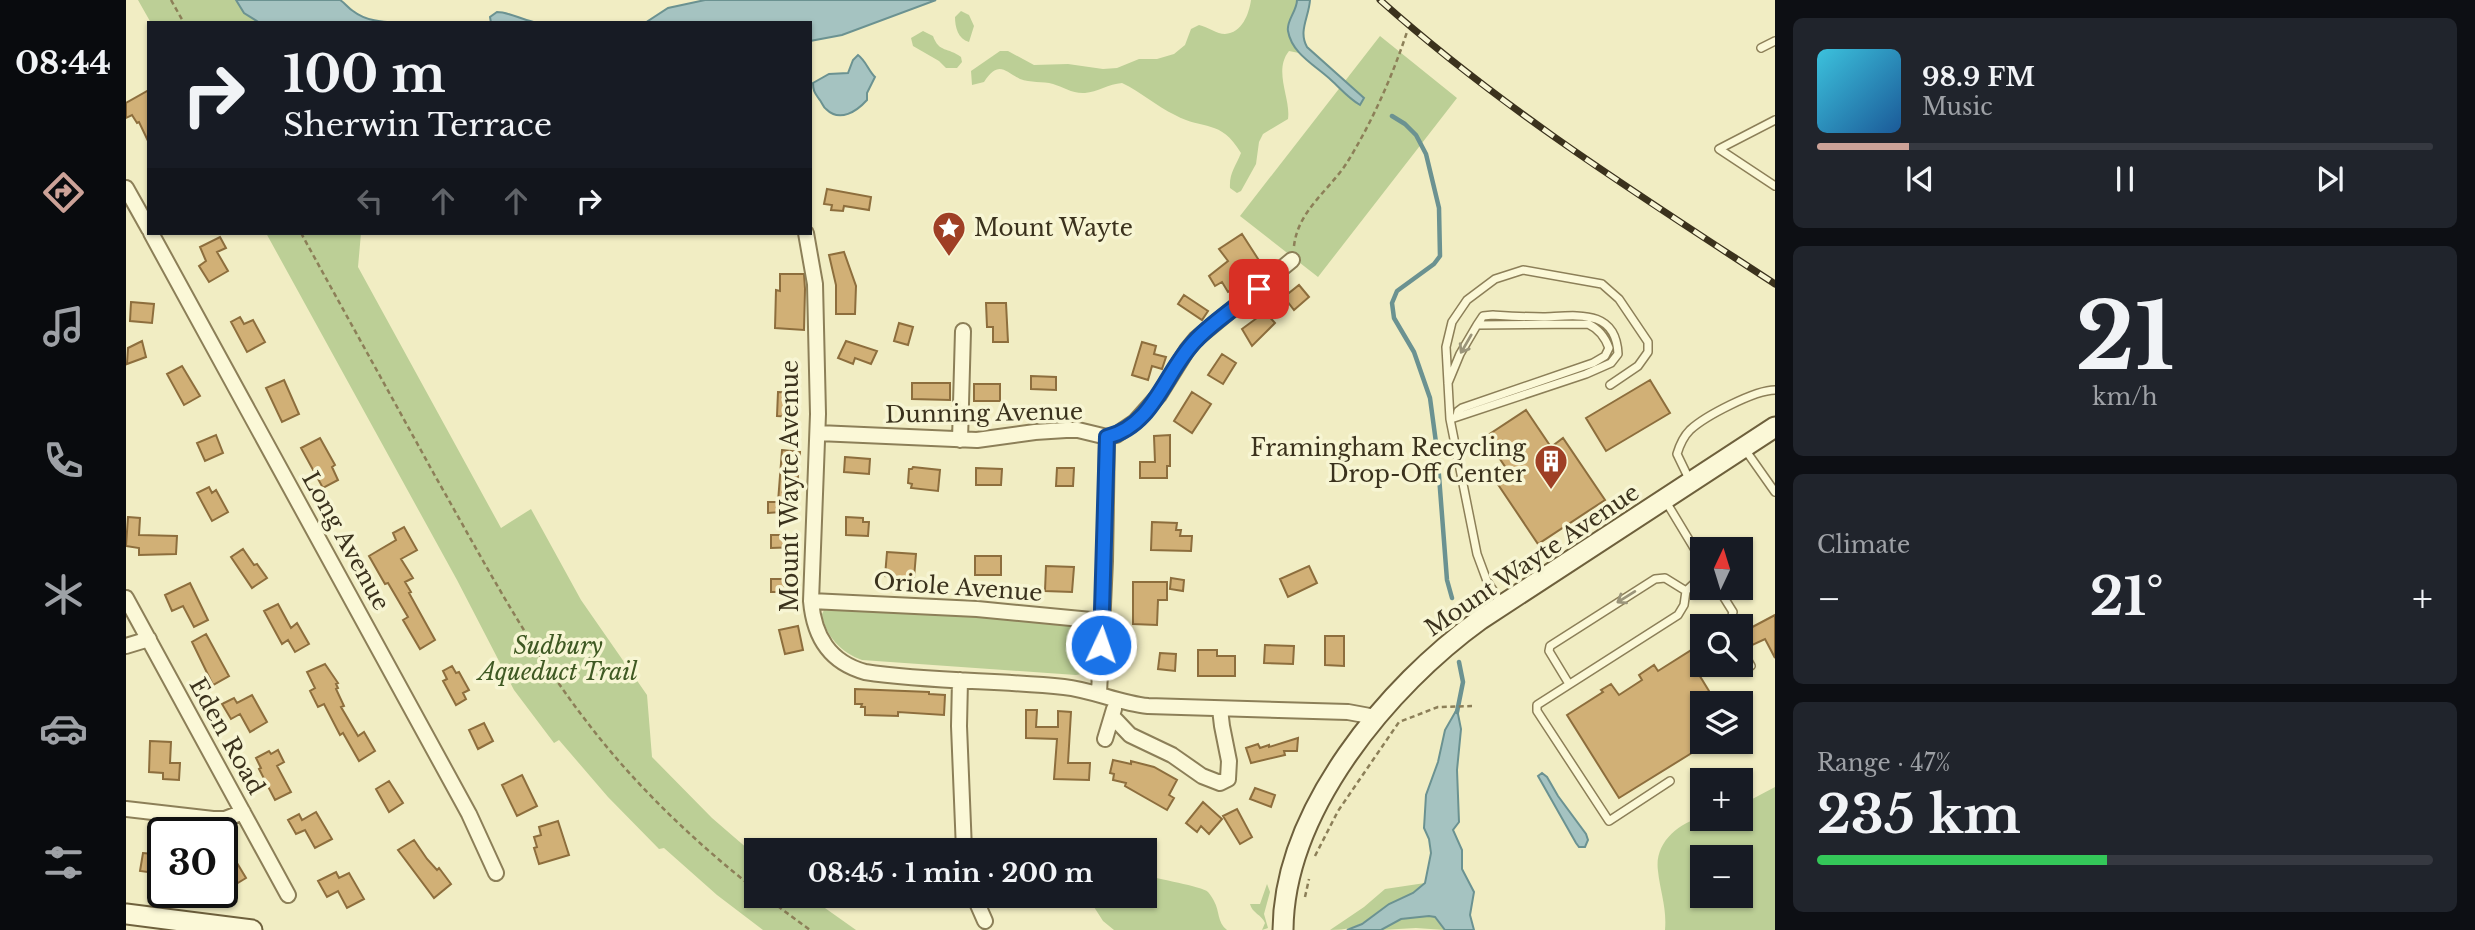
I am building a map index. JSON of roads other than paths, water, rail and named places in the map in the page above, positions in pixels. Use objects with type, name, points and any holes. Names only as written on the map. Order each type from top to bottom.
[{"type":"street","name":"Long Avenue","points":[[126,188],[147,226]]},
{"type":"street","name":"Long Avenue","points":[[152,235],[469,814],[496,873]]},
{"type":"street","name":"Mount Wayte Avenue","points":[[806,235],[815,284],[818,433],[811,601],[816,630],[831,654],[841,663],[878,674],[1064,687],[1099,694],[1115,709],[1158,707],[1348,712],[1375,717],[1400,688],[1439,651],[1502,605],[1775,427]]},
{"type":"street","points":[[1099,694],[1107,437],[1116,435],[1135,422],[1159,395],[1196,339],[1292,260]]},
{"type":"street","points":[[960,440],[963,331]]},
{"type":"street","name":"Dunning Avenue","points":[[818,433],[960,440],[1078,430],[1107,437]]},
{"type":"street","name":"Eden Road","points":[[126,598],[288,895]]},
{"type":"street","name":"Oriole Avenue","points":[[811,601],[977,610],[1102,621]]},
{"type":"street","points":[[126,646],[149,639]]},
{"type":"street","points":[[960,680],[964,838]]},
{"type":"street","points":[[1115,709],[1130,735],[1172,755],[1202,776],[1220,783],[1228,779],[1230,769],[1220,709]]},
{"type":"street","points":[[1105,739],[1115,709]]},
{"type":"street","points":[[1283,930],[1289,882],[1302,839],[1331,782],[1375,717]]},
{"type":"street","points":[[126,809],[213,819],[225,819],[243,812]]},
{"type":"street","points":[[979,908],[985,921]]},
{"type":"street","points":[[126,914],[252,930]]},
{"type":"lane","points":[[1761,48],[1775,41]]},
{"type":"lane","points":[[1775,120],[1719,149],[1775,186]]},
{"type":"lane","points":[[1502,605],[1487,581],[1477,554],[1446,388],[1446,347],[1452,323],[1467,300],[1495,279],[1524,270],[1602,284],[1619,299],[1648,342],[1648,352],[1638,366],[1610,385]]},
{"type":"lane","points":[[1446,388],[1460,354],[1483,316],[1590,316],[1605,323],[1614,335],[1618,354],[1611,363],[1586,374],[1453,418]]},
{"type":"lane","points":[[1691,482],[1679,463],[1677,454],[1681,440],[1692,428],[1747,398],[1775,390]]},
{"type":"lane","points":[[1744,447],[1775,492]]},
{"type":"lane","points":[[1664,499],[1690,542]]},
{"type":"lane","points":[[1569,684],[1549,651],[1550,646],[1655,579],[1665,578],[1686,591]]},
{"type":"lane","points":[[1670,780],[1609,821],[1537,711],[1537,705],[1678,615],[1684,605],[1686,591],[1690,587]]},
{"type":"water","points":[[236,0],[340,0],[358,15],[376,21],[257,21],[244,13]]},
{"type":"water","points":[[705,0],[936,0],[842,35],[812,41],[812,21],[648,21],[668,8]]},
{"type":"water","points":[[1297,0],[1310,0],[1304,30],[1307,47],[1364,98],[1360,105],[1294,46],[1288,27]]},
{"type":"water","points":[[497,12],[531,21],[491,21],[490,17]]},
{"type":"water","points":[[858,55],[875,77],[867,93],[867,100],[848,114],[831,113],[815,93],[813,83],[829,74],[848,73]]},
{"type":"water","points":[[1457,709],[1461,729],[1457,770],[1459,822],[1453,830],[1462,850],[1462,869],[1474,892],[1470,915],[1474,930],[1445,930],[1435,917],[1429,916],[1401,919],[1381,930],[1347,930],[1362,924],[1425,883],[1431,853],[1424,828],[1426,795],[1438,762],[1445,730]]},
{"type":"water","points":[[1542,773],[1586,834],[1588,840],[1585,847],[1579,847],[1576,843],[1538,776]]},
{"type":"waterway","points":[[1392,116],[1416,135],[1426,154],[1439,208],[1440,256],[1434,264],[1397,291],[1392,303],[1394,318],[1414,352],[1430,398],[1437,450],[1447,580],[1452,598]]},
{"type":"waterway","points":[[1457,712],[1463,682],[1459,662]]},
{"type":"railway","points":[[1380,0],[1426,40],[1523,114],[1622,184],[1775,284]]},
{"type":"place","name":"Mount Wayte","points":[[949,258]]},
{"type":"place","name":"Framingham Recycling Drop-Off Center","points":[[1551,491]]},
{"type":"park label","name":"Sudbury Aqueduct Trail","points":[[558,659]]}]
